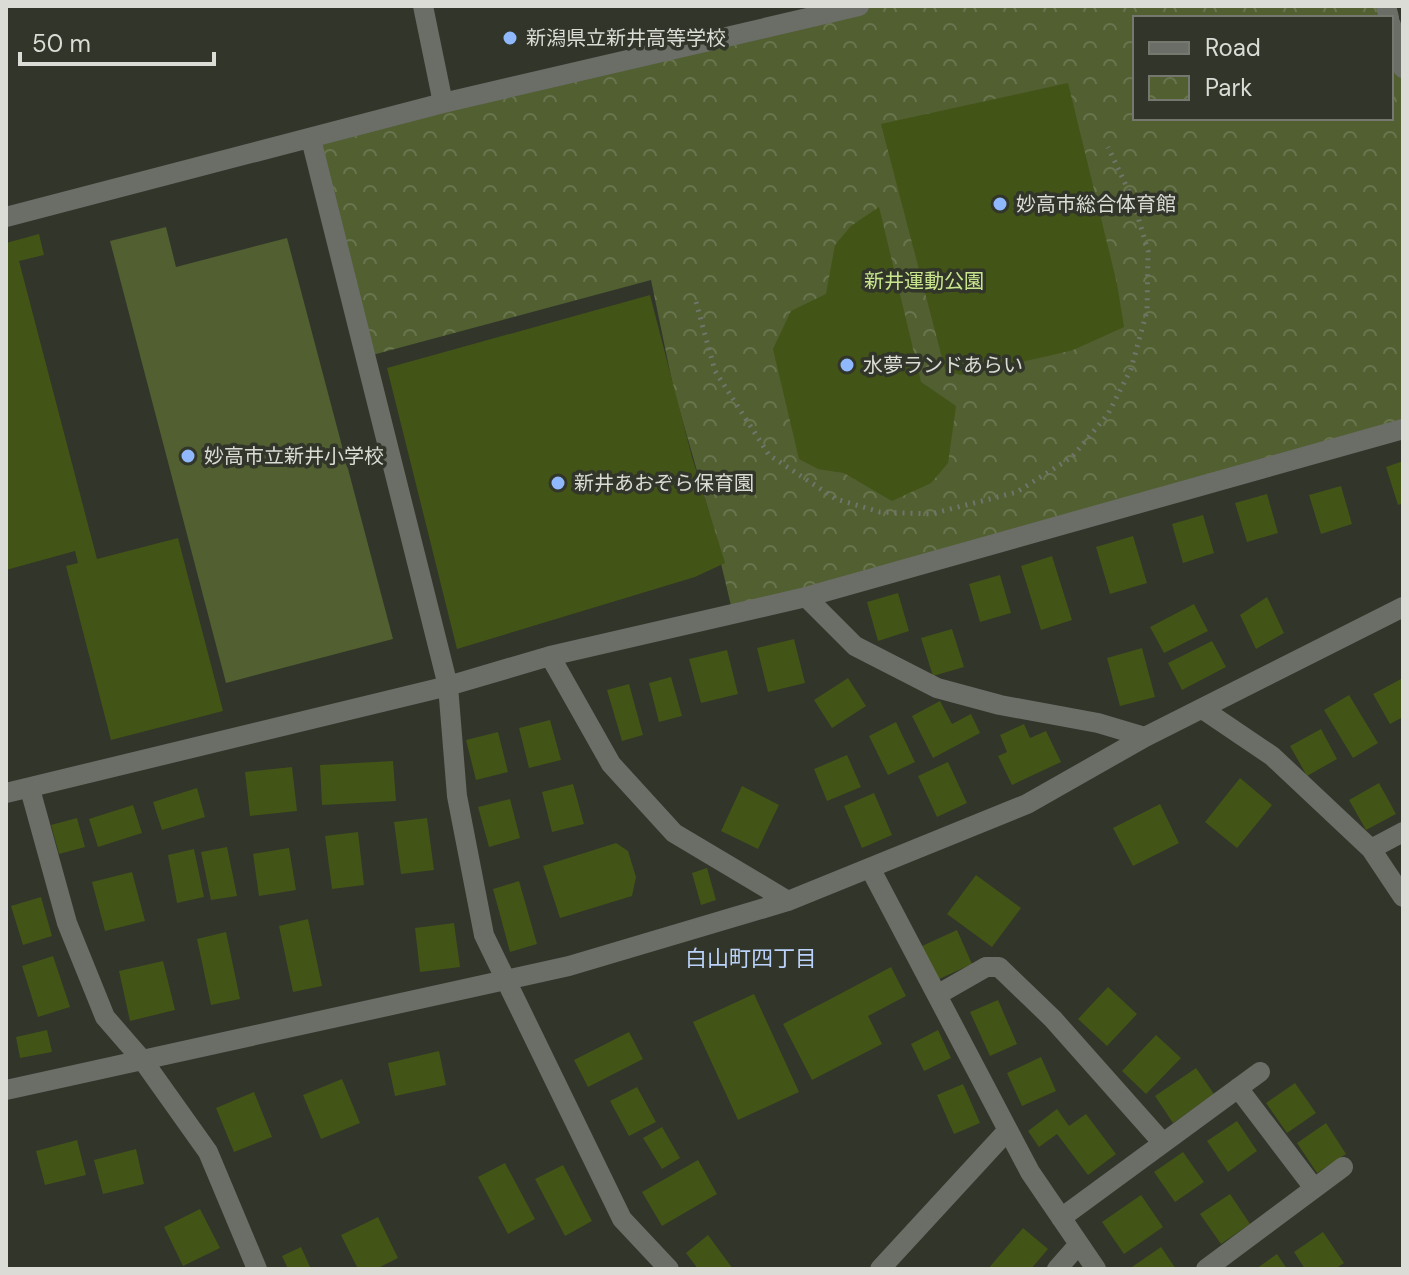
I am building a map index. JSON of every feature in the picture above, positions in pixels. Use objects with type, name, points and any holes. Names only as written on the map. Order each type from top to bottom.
[{"type":"street","points":[[423,6],[443,103]]},
{"type":"street","points":[[6,217],[443,103],[859,6]]},
{"type":"street","points":[[1393,32],[1403,68]]},
{"type":"street","points":[[311,139],[448,686],[457,796],[484,935],[622,1219],[669,1269]]},
{"type":"street","points":[[6,793],[448,686],[550,656],[806,597],[1403,429]]},
{"type":"street","points":[[806,597],[855,646],[937,688],[1000,705],[1098,723],[1145,737]]},
{"type":"street","points":[[6,1090],[569,966],[788,901],[1027,804],[1145,737],[1204,710],[1403,607]]},
{"type":"street","points":[[550,656],[611,764],[674,833],[788,901]]},
{"type":"street","points":[[1204,710],[1272,756],[1371,849],[1403,897]]},
{"type":"street","points":[[30,789],[67,923],[105,1017],[144,1062],[208,1152],[257,1269]]},
{"type":"street","points":[[1371,849],[1403,832]]},
{"type":"street","points":[[870,868],[1030,1172],[1096,1269]]},
{"type":"street","points":[[937,995],[986,967],[999,967],[1053,1019],[1163,1143]]},
{"type":"street","points":[[1061,1218],[1260,1072]]},
{"type":"street","points":[[1238,1088],[1314,1188]]},
{"type":"street","points":[[880,1269],[1008,1130]]},
{"type":"street","points":[[1206,1269],[1343,1167]]},
{"type":"street","points":[[1057,1269],[1079,1244]]},
{"type":"path","points":[[696,302],[715,371],[769,455],[836,499],[880,512],[931,514],[1017,492],[1072,457],[1108,414],[1131,369],[1147,311],[1148,251],[1133,200],[1108,147]]},
{"type":"green space","name":"新井運動公園","points":[[859,6],[1386,6],[1388,16],[1133,16],[1133,120],[1393,120],[1393,32],[1403,68],[1403,429],[733,614],[708,509],[674,391],[651,280],[365,357],[311,139]]},
{"type":"green space","points":[[166,227],[176,267],[287,238],[393,639],[226,683],[110,241]]},
{"type":"building","name":"妙高市総合体育館","points":[[1068,83],[1117,284],[1124,327],[1073,350],[960,375],[945,369],[881,124]]},
{"type":"building","name":"水夢ランドあらい","points":[[879,207],[921,382],[956,406],[948,463],[931,483],[892,501],[844,473],[818,469],[799,459],[773,349],[791,311],[826,294],[835,245],[851,226]]},
{"type":"building","points":[[39,234],[44,255],[19,261],[97,559],[178,538],[223,711],[111,740],[66,566],[78,563],[75,551],[6,570],[6,243]]},
{"type":"building","name":"新井あおぞら保育園","points":[[650,295],[692,457],[725,563],[695,577],[457,649],[387,368]]},
{"type":"building","points":[[1403,461],[1403,503],[1398,505],[1386,467]]},
{"type":"building","points":[[1341,486],[1352,524],[1321,534],[1309,495]]},
{"type":"building","points":[[1267,494],[1278,533],[1247,542],[1235,503]]},
{"type":"building","points":[[1203,515],[1214,553],[1183,563],[1172,524]]},
{"type":"building","points":[[1133,536],[1147,583],[1110,594],[1096,547]]},
{"type":"building","points":[[1052,556],[1072,620],[1041,630],[1021,566]]},
{"type":"building","points":[[1000,575],[1011,613],[980,622],[969,584]]},
{"type":"building","points":[[898,593],[909,631],[878,641],[867,602]]},
{"type":"building","points":[[1267,597],[1284,633],[1256,649],[1240,615]]},
{"type":"building","points":[[1194,604],[1208,631],[1164,653],[1150,627]]},
{"type":"building","points":[[952,629],[964,667],[933,676],[921,638]]},
{"type":"building","points":[[794,639],[805,683],[768,692],[757,648]]},
{"type":"building","points":[[1212,641],[1226,667],[1182,690],[1168,663]]},
{"type":"building","points":[[1142,648],[1155,697],[1120,706],[1107,658]]},
{"type":"building","points":[[727,650],[738,694],[701,703],[689,659]]},
{"type":"building","points":[[671,677],[682,716],[659,722],[649,683]]},
{"type":"building","points":[[848,678],[866,706],[832,728],[814,700]]},
{"type":"building","points":[[1403,678],[1403,717],[1390,724],[1373,694]]},
{"type":"building","points":[[629,684],[643,735],[622,741],[607,690]]},
{"type":"building","points":[[1349,695],[1378,743],[1353,758],[1324,710]]},
{"type":"building","points":[[940,701],[952,724],[971,714],[980,733],[933,758],[912,716]]},
{"type":"building","points":[[550,720],[561,760],[529,768],[519,728]]},
{"type":"building","points":[[896,722],[915,762],[888,775],[869,736]]},
{"type":"building","points":[[1024,724],[1030,738],[1046,731],[1061,762],[1012,785],[998,756],[1007,752],[1000,735]]},
{"type":"building","points":[[1321,729],[1337,759],[1307,776],[1290,746]]},
{"type":"building","points":[[498,732],[508,772],[476,780],[466,740]]},
{"type":"building","points":[[847,755],[861,787],[827,801],[814,769]]},
{"type":"building","points":[[393,761],[396,801],[322,805],[320,765]]},
{"type":"building","points":[[948,762],[967,803],[937,817],[918,776]]},
{"type":"building","points":[[292,767],[297,811],[250,816],[245,772]]},
{"type":"building","points":[[1240,778],[1272,805],[1237,848],[1205,822]]},
{"type":"building","points":[[1379,783],[1396,814],[1366,830],[1349,800]]},
{"type":"building","points":[[573,784],[584,824],[552,832],[542,792]]},
{"type":"building","points":[[742,786],[779,805],[758,849],[721,831]]},
{"type":"building","points":[[197,788],[205,817],[162,830],[153,802]]},
{"type":"building","points":[[874,793],[892,835],[862,848],[844,806]]},
{"type":"building","points":[[510,799],[520,838],[489,847],[478,807]]},
{"type":"building","points":[[1160,804],[1179,843],[1133,866],[1113,828]]},
{"type":"building","points":[[133,805],[142,833],[98,847],[89,819]]},
{"type":"building","points":[[77,818],[85,847],[59,854],[51,825]]},
{"type":"building","points":[[427,818],[434,870],[401,874],[394,822]]},
{"type":"building","points":[[358,832],[364,885],[332,889],[325,836]]},
{"type":"building","points":[[616,843],[628,851],[636,877],[632,896],[560,918],[543,866]]},
{"type":"building","points":[[227,847],[237,896],[211,900],[201,852]]},
{"type":"building","points":[[289,848],[296,890],[259,896],[253,854]]},
{"type":"building","points":[[194,849],[204,897],[177,903],[168,855]]},
{"type":"building","points":[[707,868],[716,900],[701,905],[692,873]]},
{"type":"building","points":[[132,872],[145,921],[105,931],[92,882]]},
{"type":"building","points":[[976,875],[1021,908],[992,947],[947,914]]},
{"type":"building","points":[[519,881],[537,944],[510,952],[493,889]]},
{"type":"building","points":[[41,897],[52,936],[23,945],[11,906]]},
{"type":"building","points":[[308,919],[322,986],[293,992],[279,926]]},
{"type":"building","points":[[454,923],[460,967],[420,972],[415,928]]},
{"type":"building","points":[[957,930],[972,964],[937,980],[922,946]]},
{"type":"building","points":[[226,932],[240,999],[211,1005],[197,939]]},
{"type":"building","points":[[53,956],[70,1007],[38,1017],[22,966]]},
{"type":"building","points":[[163,961],[175,1010],[130,1021],[119,971]]},
{"type":"building","points":[[891,967],[906,996],[868,1016],[882,1044],[812,1080],[783,1024]]},
{"type":"building","points":[[1108,987],[1137,1014],[1107,1046],[1078,1019]]},
{"type":"building","points":[[754,994],[799,1092],[738,1120],[693,1022]]},
{"type":"building","points":[[998,1000],[1017,1044],[990,1056],[970,1012]]},
{"type":"building","points":[[47,1030],[52,1052],[20,1058],[16,1037]]},
{"type":"building","points":[[938,1030],[951,1058],[924,1071],[911,1044]]},
{"type":"building","points":[[629,1032],[643,1059],[588,1087],[574,1060]]},
{"type":"building","points":[[1156,1035],[1181,1058],[1146,1094],[1122,1071]]},
{"type":"building","points":[[439,1051],[446,1085],[395,1096],[388,1063]]},
{"type":"building","points":[[1041,1057],[1056,1091],[1022,1106],[1007,1073]]},
{"type":"building","points":[[1196,1068],[1214,1094],[1173,1123],[1155,1096]]},
{"type":"building","points":[[342,1079],[360,1123],[321,1139],[303,1095]]},
{"type":"building","points":[[1295,1083],[1316,1113],[1287,1133],[1266,1103]]},
{"type":"building","points":[[963,1084],[980,1123],[954,1134],[937,1095]]},
{"type":"building","points":[[637,1087],[656,1122],[629,1136],[610,1101]]},
{"type":"building","points":[[254,1092],[272,1137],[234,1152],[216,1108]]},
{"type":"building","points":[[1057,1109],[1069,1126],[1086,1114],[1116,1154],[1088,1175],[1057,1134],[1039,1147],[1028,1131]]},
{"type":"building","points":[[1237,1121],[1257,1151],[1228,1172],[1207,1141]]},
{"type":"building","points":[[1326,1123],[1346,1154],[1317,1173],[1297,1143]]},
{"type":"building","points":[[662,1127],[680,1158],[662,1169],[643,1138]]},
{"type":"building","points":[[77,1140],[86,1175],[45,1185],[36,1151]]},
{"type":"building","points":[[136,1149],[144,1184],[103,1194],[94,1160]]},
{"type":"building","points":[[1183,1152],[1204,1182],[1175,1202],[1154,1172]]},
{"type":"building","points":[[698,1160],[717,1194],[662,1226],[642,1192]]},
{"type":"building","points":[[505,1163],[535,1219],[508,1234],[478,1177]]},
{"type":"building","points":[[563,1165],[592,1221],[565,1236],[535,1179]]},
{"type":"building","points":[[1230,1194],[1250,1224],[1221,1244],[1200,1214]]},
{"type":"building","points":[[1141,1195],[1163,1227],[1124,1254],[1102,1222]]},
{"type":"building","points":[[200,1209],[220,1248],[183,1266],[164,1227]]},
{"type":"building","points":[[378,1217],[398,1258],[376,1269],[358,1269],[341,1235]]},
{"type":"building","points":[[1023,1228],[1048,1249],[1031,1269],[988,1269]]},
{"type":"building","points":[[1323,1232],[1344,1263],[1335,1269],[1305,1269],[1294,1252]]},
{"type":"building","points":[[708,1235],[733,1269],[698,1269],[686,1253]]},
{"type":"building","points":[[301,1247],[311,1269],[288,1269],[282,1256]]},
{"type":"building","points":[[1161,1247],[1176,1269],[1129,1269]]},
{"type":"building","points":[[1277,1254],[1287,1269],[1256,1269]]},
{"type":"place","name":"新潟県立新井高等学校","points":[[510,38]]},
{"type":"place","name":"妙高市総合体育館","points":[[1000,204]]},
{"type":"place","name":"水夢ランドあらい","points":[[847,365]]},
{"type":"place","name":"妙高市立新井小学校","points":[[188,456]]},
{"type":"place","name":"新井あおぞら保育園","points":[[558,483]]},
{"type":"district","name":"白山町四丁目","points":[[751,958]]}]
